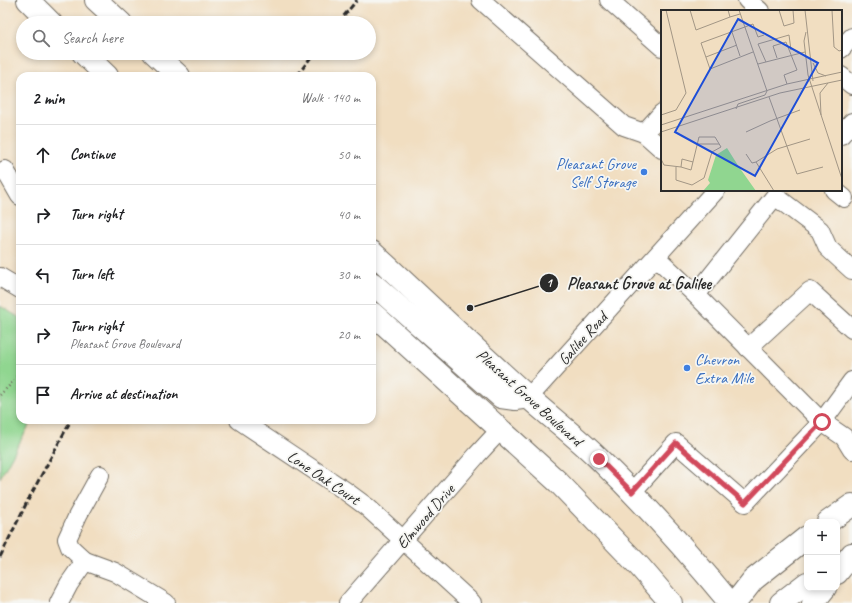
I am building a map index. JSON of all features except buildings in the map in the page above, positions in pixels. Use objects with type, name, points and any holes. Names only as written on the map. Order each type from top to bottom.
[{"type":"main road","points":[[28,0],[44,16]]},
{"type":"main road","points":[[96,0],[113,16]]},
{"type":"main road","points":[[90,60],[103,72]]},
{"type":"main road","points":[[162,60],[175,72]]},
{"type":"main road","name":"Pleasant Grove Boulevard","points":[[376,256],[528,397],[566,429],[632,492],[730,603]]},
{"type":"main road","points":[[376,287],[501,396],[515,399],[528,397]]},
{"type":"main road","points":[[376,317],[558,482],[601,525],[671,603]]},
{"type":"main road","points":[[832,519],[852,505]]},
{"type":"main road","points":[[735,603],[753,580],[804,539]]},
{"type":"main road","points":[[840,559],[852,550]]},
{"type":"main road","points":[[840,569],[852,554]]},
{"type":"main road","points":[[781,603],[804,585]]},
{"type":"main road","points":[[813,603],[823,591]]},
{"type":"street","points":[[481,0],[624,126],[644,133],[661,148]]},
{"type":"street","points":[[609,0],[661,46]]},
{"type":"street","points":[[842,48],[852,37]]},
{"type":"street","points":[[842,77],[852,85]]},
{"type":"street","points":[[644,133],[661,114]]},
{"type":"street","points":[[842,134],[852,122]]},
{"type":"street","points":[[8,169],[16,187]]},
{"type":"street","name":"Galilee Road","points":[[528,397],[656,257],[713,191]]},
{"type":"street","points":[[696,295],[774,196],[820,230],[828,248],[852,270]]},
{"type":"street","points":[[656,257],[696,295],[822,422],[844,437],[852,450]]},
{"type":"street","points":[[0,277],[16,287]]},
{"type":"street","points":[[748,348],[810,291],[852,329]]},
{"type":"street","points":[[632,492],[676,443],[745,503],[822,422],[852,381]]},
{"type":"street","points":[[822,422],[852,398]]},
{"type":"street","name":"Lone Oak Court","points":[[245,424],[367,507],[472,603]]},
{"type":"street","name":"Elmwood Drive","points":[[348,603],[501,429]]},
{"type":"street","points":[[100,475],[78,515],[67,539],[70,547],[85,561],[115,572],[166,603]]},
{"type":"street","points":[[59,603],[69,584],[85,561]]},
{"type":"path","points":[[0,395],[16,377]]},
{"type":"green space","points":[[0,306],[16,316],[16,424],[30,424],[0,478]]},
{"type":"railway","points":[[344,16],[357,0]]},
{"type":"railway","points":[[300,72],[309,60]]},
{"type":"railway","points":[[0,557],[27,502],[69,424]]},
{"type":"place","name":"Pleasant Grove Self Storage","points":[[644,172]]},
{"type":"place","name":"Pleasant Grove at Galilee","points":[[470,308]]},
{"type":"place","name":"Chevron Extra Mile","points":[[687,368]]},
{"type":"route","points":[[599,459],[632,492],[676,443],[745,503],[822,422]]}]
